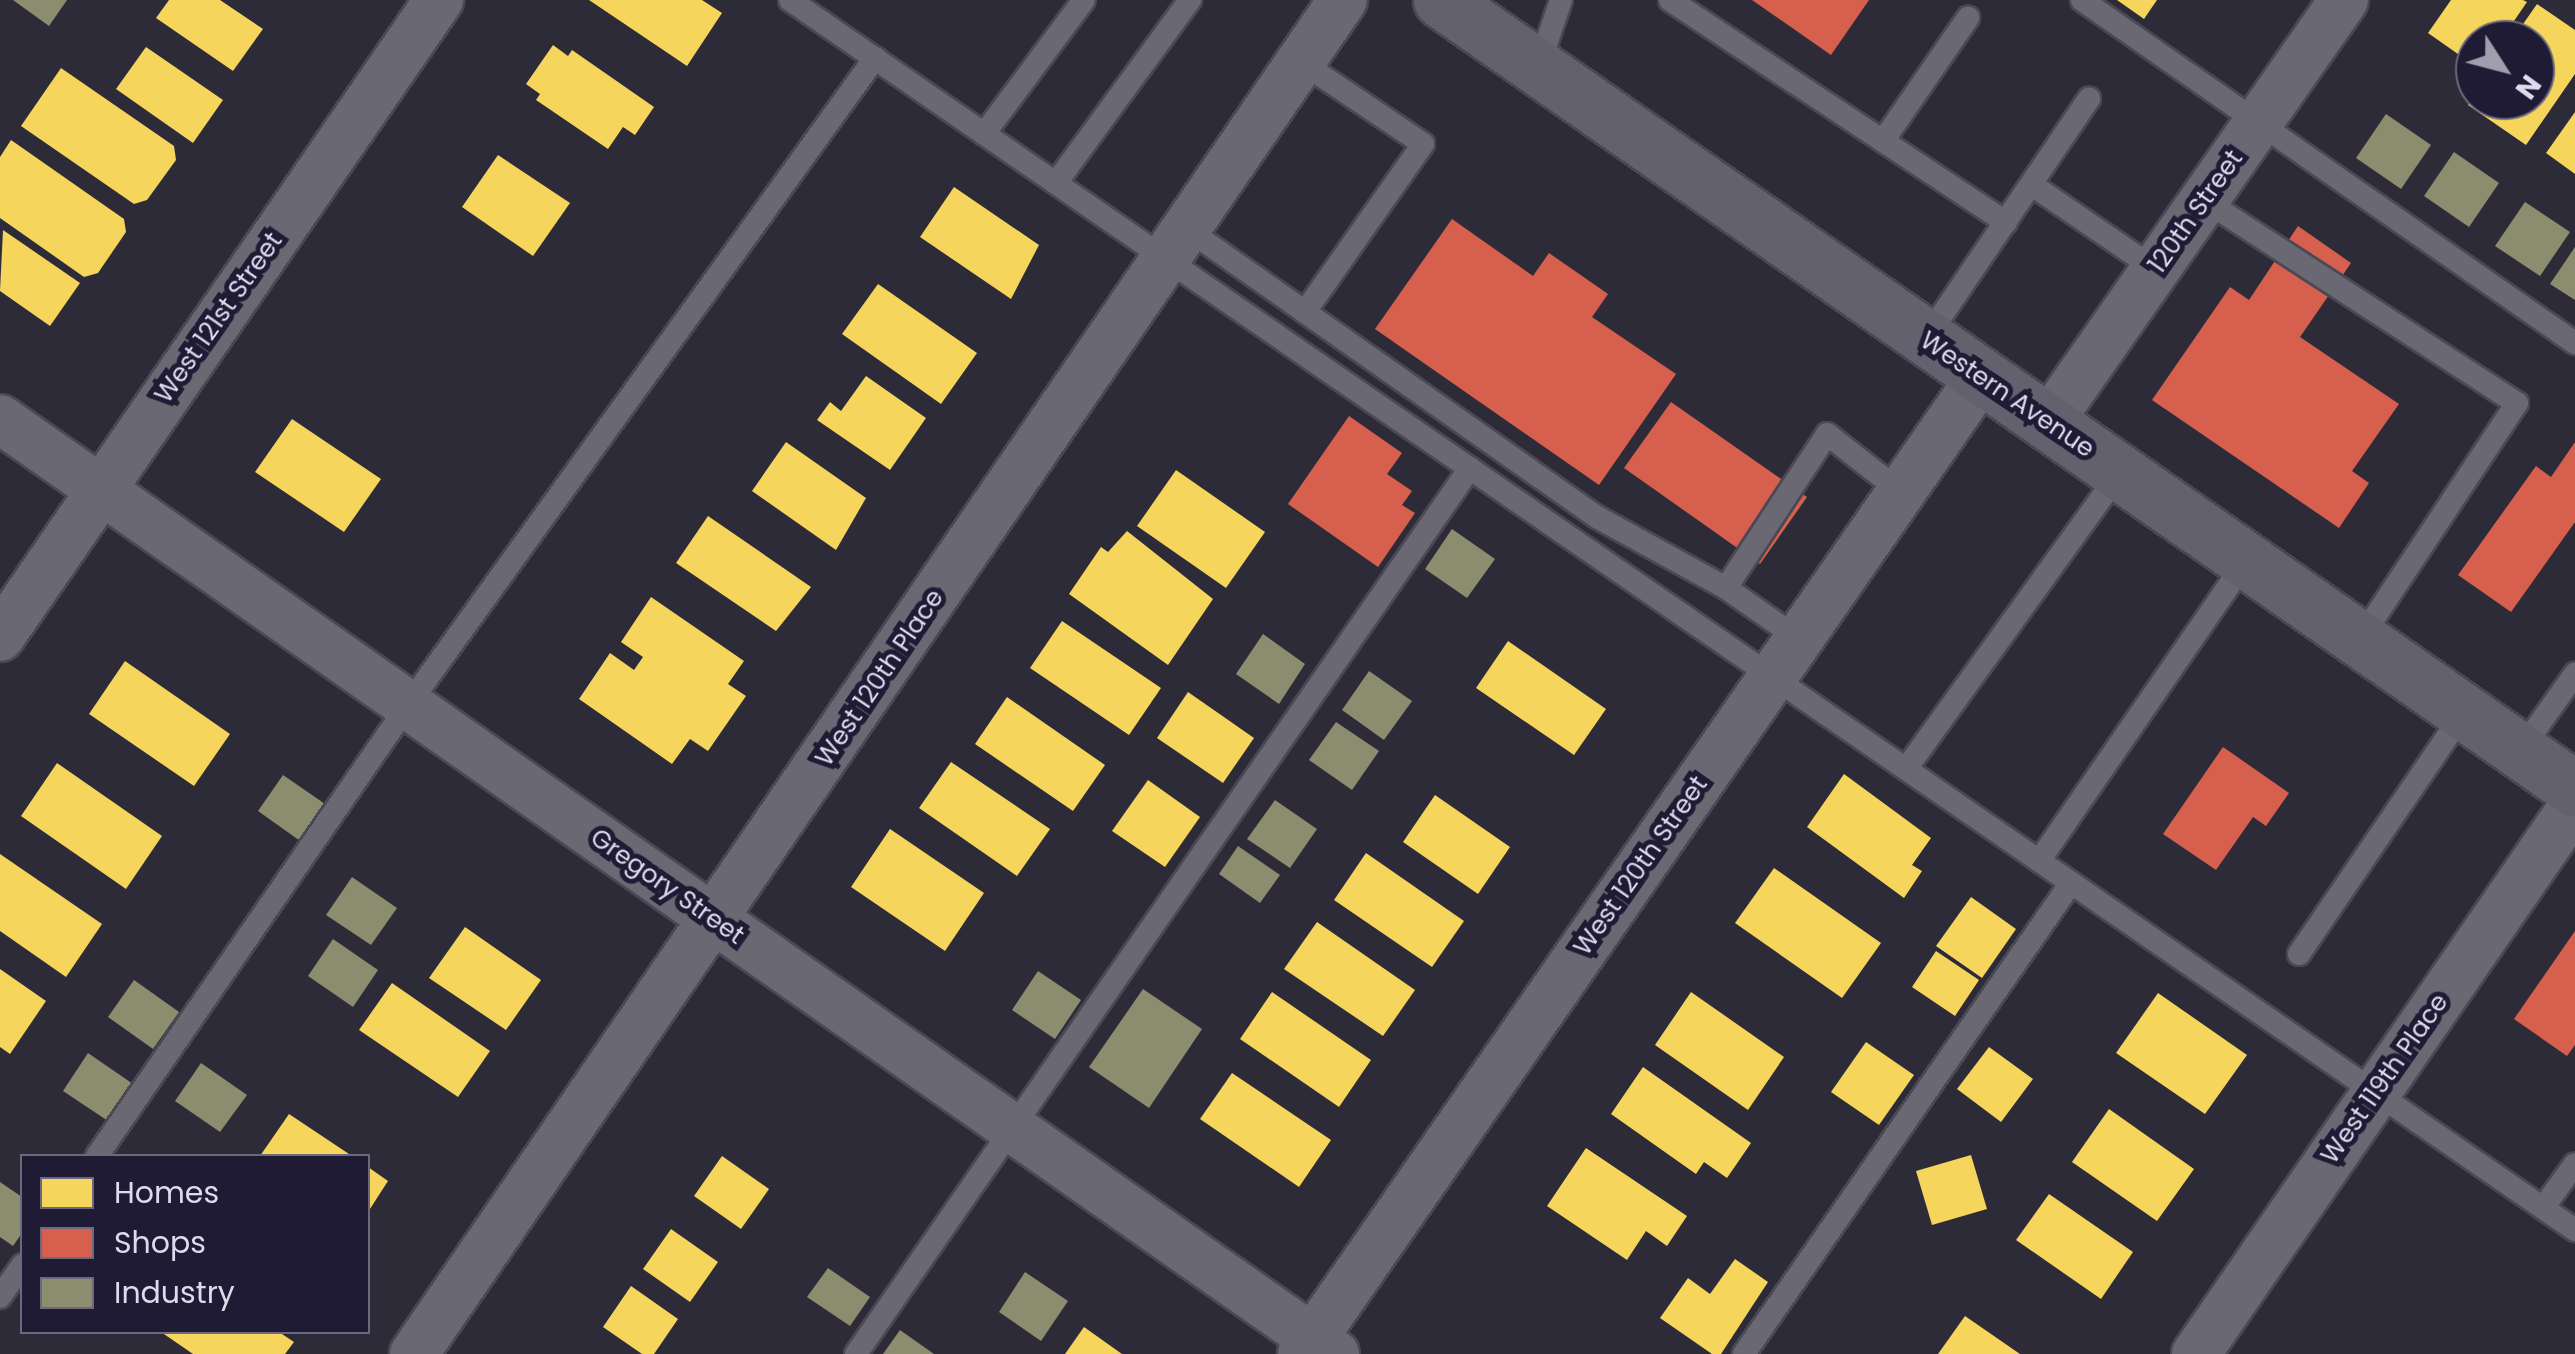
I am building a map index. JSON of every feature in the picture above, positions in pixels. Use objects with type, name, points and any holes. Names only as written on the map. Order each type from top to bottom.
[{"type":"main road","name":"Western Avenue","points":[[1441,0],[2575,789]]},
{"type":"street","name":"West 121st Street","points":[[0,637],[439,0]]},
{"type":"street","name":"West 120th Place","points":[[414,1354],[1343,0]]},
{"type":"street","name":"120th Street","points":[[2048,424],[2344,0]]},
{"type":"street","name":"West 120th Street","points":[[1316,1349],[1772,677],[1981,378]]},
{"type":"street","name":"Gregory Street","points":[[0,420],[1012,1128],[1316,1349]]},
{"type":"street","name":"West 119th Place","points":[[2196,1354],[2575,804]]},
{"type":"lane","points":[[790,0],[1056,184],[1305,312],[1597,517],[1726,588],[1799,638]]},
{"type":"lane","points":[[984,134],[1084,0]]},
{"type":"lane","points":[[1056,184],[1190,0]]},
{"type":"lane","points":[[1538,68],[1560,0]]},
{"type":"lane","points":[[1670,0],[2006,222]]},
{"type":"lane","points":[[2082,0],[2575,343]]},
{"type":"lane","points":[[1883,141],[1968,18]]},
{"type":"lane","points":[[98,1154],[408,706],[875,58]]},
{"type":"lane","points":[[1301,62],[1423,144],[1305,312]]},
{"type":"lane","points":[[1926,340],[2089,99]]},
{"type":"lane","points":[[2032,185],[2155,269]]},
{"type":"lane","points":[[2204,200],[2517,403],[2360,639]]},
{"type":"lane","points":[[1176,244],[1470,468],[2575,1230]]},
{"type":"lane","points":[[1726,588],[1827,434],[1900,492]]},
{"type":"lane","points":[[856,1354],[1470,468]]},
{"type":"lane","points":[[1906,769],[2120,472]]},
{"type":"lane","points":[[2039,861],[2246,560]]},
{"type":"lane","points":[[2520,751],[2575,674]]},
{"type":"lane","points":[[2299,954],[2464,712]]},
{"type":"lane","points":[[1744,1354],[2071,883]]},
{"type":"lane","points":[[2544,1208],[2575,1164]]},
{"type":"lane","points":[[0,1297],[20,1267]]},
{"type":"building: Homes","points":[[169,0],[220,0],[263,29],[233,71],[156,18]]},
{"type":"building: Homes","points":[[589,0],[702,0],[722,13],[687,66]]},
{"type":"building: Homes","points":[[2117,0],[2157,0],[2144,19]]},
{"type":"building: Homes","points":[[2451,0],[2527,2],[2515,20],[2455,20],[2455,52],[2428,33]]},
{"type":"building: Homes","points":[[2537,4],[2575,30],[2575,74],[2555,103],[2555,20],[2526,20]]},
{"type":"building: Homes","points":[[553,45],[568,56],[572,50],[654,107],[635,135],[623,127],[608,149],[536,100],[540,94],[526,84]]},
{"type":"building: Homes","points":[[146,47],[223,100],[193,143],[116,89]]},
{"type":"building: Homes","points":[[61,68],[174,146],[176,160],[147,200],[134,204],[21,126]]},
{"type":"building: Homes","points":[[2575,112],[2575,174],[2546,153]]},
{"type":"building: Homes","points":[[2490,120],[2543,120],[2526,145]]},
{"type":"building: Homes","points":[[11,140],[124,219],[126,232],[98,273],[84,277],[0,218],[0,157]]},
{"type":"building: Homes","points":[[498,155],[570,203],[533,256],[462,207]]},
{"type":"building: Homes","points":[[954,187],[1039,245],[1011,299],[920,237]]},
{"type":"building: Homes","points":[[3,230],[80,283],[50,326],[0,291]]},
{"type":"building: Homes","points":[[878,284],[977,353],[941,404],[842,334]]},
{"type":"building: Homes","points":[[866,376],[926,418],[890,470],[817,420],[830,402],[841,411]]},
{"type":"building: Homes","points":[[292,419],[381,479],[344,532],[255,472]]},
{"type":"building: Homes","points":[[786,442],[866,498],[836,550],[752,491]]},
{"type":"building: Homes","points":[[1176,470],[1265,532],[1226,588],[1137,526]]},
{"type":"building: Homes","points":[[708,516],[811,587],[776,631],[676,563]]},
{"type":"building: Homes","points":[[1127,531],[1213,599],[1168,665],[1069,594],[1101,547],[1108,552]]},
{"type":"building: Homes","points":[[651,597],[744,661],[728,684],[746,696],[708,751],[690,739],[672,764],[579,699],[610,653],[634,670],[643,657],[621,642]]},
{"type":"building: Homes","points":[[1062,621],[1161,688],[1129,735],[1030,668]]},
{"type":"building: Homes","points":[[1508,641],[1606,709],[1574,755],[1476,688]]},
{"type":"building: Homes","points":[[125,661],[230,734],[194,786],[89,714]]},
{"type":"building: Homes","points":[[1188,692],[1254,738],[1223,783],[1157,738]]},
{"type":"building: Homes","points":[[1007,697],[1105,765],[1073,811],[975,744]]},
{"type":"building: Homes","points":[[951,762],[1050,829],[1017,876],[919,808]]},
{"type":"building: Homes","points":[[57,763],[162,836],[126,889],[21,816]]},
{"type":"building: Homes","points":[[1844,774],[1931,838],[1912,865],[1922,871],[1904,898],[1807,827]]},
{"type":"building: Homes","points":[[1148,780],[1200,817],[1165,867],[1112,831]]},
{"type":"building: Homes","points":[[1435,795],[1510,847],[1478,894],[1403,842]]},
{"type":"building: Homes","points":[[890,829],[984,893],[945,951],[851,887]]},
{"type":"building: Homes","points":[[1366,853],[1464,921],[1432,967],[1334,900]]},
{"type":"building: Homes","points":[[0,854],[102,924],[66,977],[0,931]]},
{"type":"building: Homes","points":[[1774,868],[1881,943],[1842,998],[1735,923]]},
{"type":"building: Homes","points":[[1971,897],[2016,929],[1982,978],[1936,946]]},
{"type":"building: Homes","points":[[1317,922],[1415,990],[1383,1036],[1284,969]]},
{"type":"building: Homes","points":[[465,927],[541,980],[506,1030],[429,978]]},
{"type":"building: Homes","points":[[1936,951],[1979,980],[1955,1016],[1912,987]]},
{"type":"building: Homes","points":[[0,969],[46,1001],[10,1054],[0,1047]]},
{"type":"building: Homes","points":[[392,983],[490,1051],[458,1097],[359,1030]]},
{"type":"building: Homes","points":[[1272,992],[1371,1060],[1339,1107],[1240,1039]]},
{"type":"building: Homes","points":[[1691,992],[1784,1057],[1748,1110],[1655,1045]]},
{"type":"building: Homes","points":[[2158,993],[2247,1055],[2205,1114],[2116,1053]]},
{"type":"building: Homes","points":[[1866,1042],[1914,1075],[1879,1125],[1831,1092]]},
{"type":"building: Homes","points":[[1989,1047],[2033,1079],[2001,1122],[1957,1089]]},
{"type":"building: Homes","points":[[1643,1067],[1751,1143],[1727,1178],[1704,1162],[1696,1174],[1611,1114]]},
{"type":"building: Homes","points":[[1232,1073],[1331,1140],[1299,1187],[1200,1119]]},
{"type":"building: Homes","points":[[2109,1109],[2194,1169],[2157,1221],[2072,1162]]},
{"type":"building: Homes","points":[[289,1114],[349,1154],[261,1154]]},
{"type":"building: Homes","points":[[1586,1148],[1687,1216],[1667,1246],[1646,1231],[1627,1260],[1547,1206]]},
{"type":"building: Homes","points":[[1971,1155],[1987,1209],[1932,1225],[1916,1171]]},
{"type":"building: Homes","points":[[722,1156],[769,1189],[741,1229],[694,1196]]},
{"type":"building: Homes","points":[[370,1168],[388,1181],[370,1209]]},
{"type":"building: Homes","points":[[2049,1194],[2133,1252],[2101,1299],[2016,1240]]},
{"type":"building: Homes","points":[[671,1229],[718,1262],[690,1302],[643,1269]]},
{"type":"building: Homes","points":[[1735,1259],[1768,1282],[1721,1354],[1712,1354],[1660,1318],[1688,1278],[1710,1294]]},
{"type":"building: Homes","points":[[631,1286],[678,1319],[654,1354],[642,1354],[603,1327]]},
{"type":"building: Homes","points":[[1965,1316],[2020,1354],[1938,1354]]},
{"type":"building: Homes","points":[[1084,1327],[1122,1354],[1065,1354]]},
{"type":"building: Homes","points":[[164,1334],[282,1334],[294,1342],[285,1354],[193,1354]]},
{"type":"building: Shops","points":[[1752,0],[1869,0],[1831,55]]},
{"type":"building: Shops","points":[[1452,219],[1533,276],[1549,253],[1608,294],[1592,317],[1676,374],[1599,485],[1375,329]]},
{"type":"building: Shops","points":[[2298,226],[2351,263],[2300,337],[2399,404],[2352,471],[2369,483],[2339,528],[2152,400],[2230,287],[2249,300]]},
{"type":"building: Shops","points":[[1671,402],[1807,497],[1760,564],[1624,468]]},
{"type":"building: Shops","points":[[1349,416],[1402,453],[1387,474],[1412,491],[1402,505],[1415,513],[1378,567],[1288,504]]},
{"type":"building: Shops","points":[[2575,442],[2575,522],[2511,612],[2458,575],[2536,466],[2551,477]]},
{"type":"building: Shops","points":[[2223,747],[2289,793],[2266,826],[2253,817],[2216,870],[2163,834]]},
{"type":"building: Shops","points":[[2575,931],[2575,1045],[2567,1056],[2514,1019]]},
{"type":"building: Industry","points":[[13,0],[67,0],[49,26]]},
{"type":"building: Industry","points":[[2386,114],[2431,145],[2401,189],[2356,158]]},
{"type":"building: Industry","points":[[2454,152],[2499,183],[2469,227],[2424,196]]},
{"type":"building: Industry","points":[[2525,202],[2570,232],[2540,276],[2495,246]]},
{"type":"building: Industry","points":[[2575,247],[2575,300],[2550,284]]},
{"type":"building: Industry","points":[[1452,529],[1495,559],[1467,598],[1425,569]]},
{"type":"building: Industry","points":[[1263,634],[1305,664],[1279,704],[1236,674]]},
{"type":"building: Industry","points":[[1369,671],[1412,701],[1384,740],[1342,710]]},
{"type":"building: Industry","points":[[1336,722],[1379,751],[1352,790],[1309,760]]},
{"type":"building: Industry","points":[[283,775],[328,806],[303,843],[258,811]]},
{"type":"building: Industry","points":[[1275,800],[1317,829],[1290,868],[1247,839]]},
{"type":"building: Industry","points":[[1238,846],[1280,875],[1260,903],[1219,874]]},
{"type":"building: Industry","points":[[352,877],[397,908],[371,945],[326,915]]},
{"type":"building: Industry","points":[[333,939],[378,970],[353,1007],[308,976]]},
{"type":"building: Industry","points":[[1038,971],[1081,1000],[1055,1039],[1012,1010]]},
{"type":"building: Industry","points":[[134,980],[179,1012],[153,1049],[108,1017]]},
{"type":"building: Industry","points":[[1143,989],[1202,1029],[1149,1108],[1089,1067]]},
{"type":"building: Industry","points":[[88,1053],[133,1084],[108,1121],[63,1091]]},
{"type":"building: Industry","points":[[201,1063],[247,1095],[220,1132],[175,1101]]},
{"type":"building: Industry","points":[[0,1182],[20,1196],[20,1236],[13,1246],[0,1237]]},
{"type":"building: Industry","points":[[828,1268],[870,1297],[850,1326],[807,1297]]},
{"type":"building: Industry","points":[[1025,1272],[1068,1301],[1041,1341],[999,1312]]},
{"type":"building: Industry","points":[[900,1330],[934,1354],[883,1354]]}]
